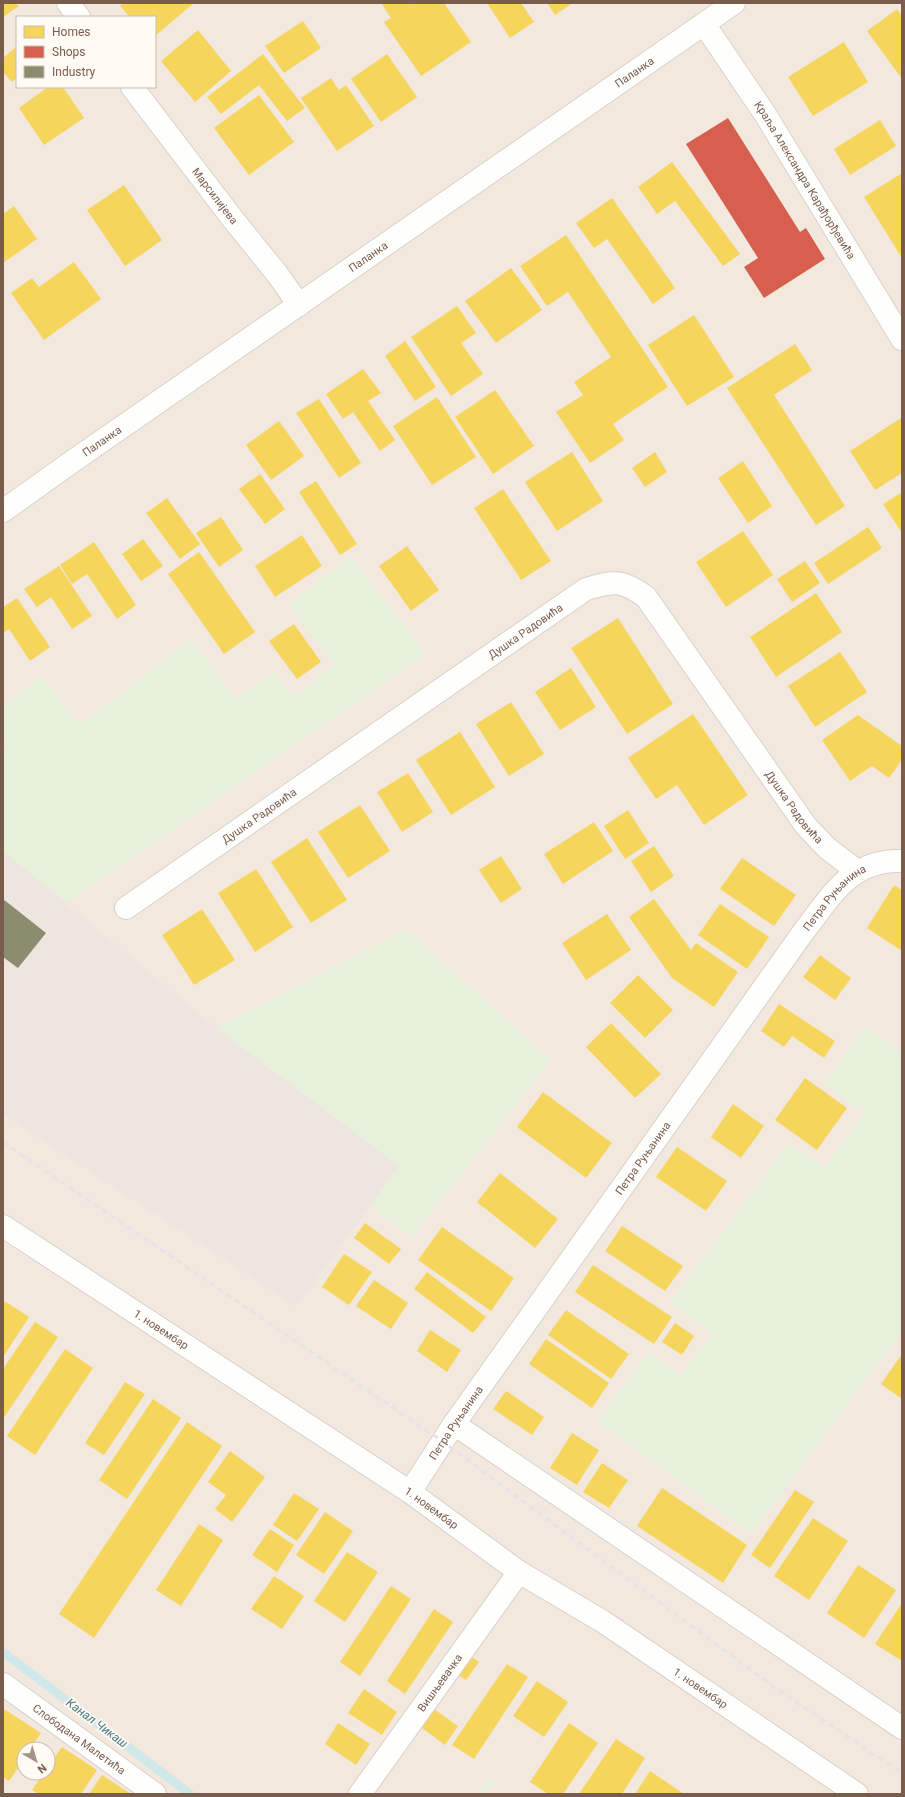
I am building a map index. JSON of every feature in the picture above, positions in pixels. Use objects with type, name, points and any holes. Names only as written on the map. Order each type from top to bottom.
[{"type":"street","points":[[68,3],[77,16]]},
{"type":"street","name":"Паланка","points":[[3,511],[734,3]]},
{"type":"street","name":"Краља Александра Карађорђевића","points":[[704,24],[762,110],[902,339]]},
{"type":"street","name":"Марсилијева","points":[[133,88],[232,218],[278,275],[299,305]]},
{"type":"street","name":"Душка Радовића","points":[[126,908],[586,589],[609,582],[631,586],[646,596],[806,826],[827,848],[857,871]]},
{"type":"street","name":"Петра Руњанина","points":[[410,1492],[454,1424],[804,931],[837,889],[857,871],[871,864],[902,861]]},
{"type":"street","name":"1. новембар","points":[[3,1226],[410,1492],[519,1572],[602,1621],[857,1794]]},
{"type":"street","points":[[454,1424],[902,1728]]},
{"type":"street","name":"Вишњевачка","points":[[360,1794],[519,1572]]},
{"type":"street","name":"Слободана Малетића","points":[[3,1684],[155,1794]]},
{"type":"shaded area","points":[[3,3],[902,3],[902,1794],[3,1794]]},
{"type":"shaded area","points":[[3,851],[216,1028],[399,1166],[296,1307],[3,1114]]},
{"type":"green space","points":[[351,556],[426,654],[67,903],[3,851],[3,751],[8,746],[3,739],[3,707],[42,676],[80,725],[191,639],[237,699],[274,671],[294,697],[335,665],[288,604]]},
{"type":"green space","points":[[406,929],[551,1060],[412,1237],[370,1206],[399,1166],[216,1028]]},
{"type":"green space","points":[[866,1026],[902,1053],[902,1331],[751,1534],[597,1421],[648,1352],[681,1376],[712,1333],[670,1302],[789,1143],[824,1168],[864,1113],[824,1083]]},
{"type":"green space","points":[[488,1779],[494,1783],[487,1794],[478,1794]]},
{"type":"building: Homes","points":[[3,3],[16,3],[19,6],[3,17]]},
{"type":"building: Homes","points":[[124,3],[193,4],[156,35],[156,16],[129,16],[120,6]]},
{"type":"building: Homes","points":[[381,3],[409,3],[410,5],[412,3],[444,3],[471,42],[421,76],[384,22],[391,18]]},
{"type":"building: Homes","points":[[487,3],[521,3],[534,22],[510,38]]},
{"type":"building: Homes","points":[[547,3],[573,3],[555,15]]},
{"type":"building: Homes","points":[[897,9],[902,16],[902,79],[867,31]]},
{"type":"building: Homes","points":[[303,21],[321,48],[284,73],[265,46]]},
{"type":"building: Homes","points":[[198,30],[231,71],[195,102],[161,61]]},
{"type":"building: Homes","points":[[844,42],[868,82],[813,116],[788,77]]},
{"type":"building: Homes","points":[[16,47],[16,79],[12,82],[3,72],[3,58]]},
{"type":"building: Homes","points":[[263,54],[305,108],[287,121],[259,85],[221,114],[207,97]]},
{"type":"building: Homes","points":[[387,54],[417,97],[381,122],[351,79]]},
{"type":"building: Homes","points":[[331,78],[339,90],[346,85],[374,126],[337,151],[301,98]]},
{"type":"building: Homes","points":[[47,88],[64,88],[84,118],[44,145],[19,108]]},
{"type":"building: Homes","points":[[259,95],[294,142],[249,175],[214,128]]},
{"type":"building: Homes","points":[[880,120],[896,146],[850,175],[834,149]]},
{"type":"building: Homes","points":[[672,162],[740,254],[723,266],[675,201],[657,214],[638,187]]},
{"type":"building: Homes","points":[[902,173],[902,258],[864,197]]},
{"type":"building: Homes","points":[[124,185],[162,240],[125,266],[87,210]]},
{"type":"building: Homes","points":[[612,198],[675,288],[653,304],[607,239],[594,248],[576,223]]},
{"type":"building: Homes","points":[[14,206],[37,239],[3,263],[3,214]]},
{"type":"building: Homes","points":[[566,235],[668,387],[613,424],[624,440],[590,463],[556,412],[583,395],[574,382],[611,357],[568,292],[547,306],[520,266]]},
{"type":"building: Homes","points":[[74,262],[101,299],[44,340],[11,293],[32,278],[39,287]]},
{"type":"building: Homes","points":[[511,268],[542,310],[496,343],[465,301]]},
{"type":"building: Homes","points":[[457,306],[476,333],[461,343],[483,374],[451,396],[411,337]]},
{"type":"building: Homes","points":[[694,315],[734,377],[687,406],[648,345]]},
{"type":"building: Homes","points":[[405,341],[436,387],[415,401],[385,356]]},
{"type":"building: Homes","points":[[795,344],[812,370],[774,395],[845,506],[816,525],[727,388]]},
{"type":"building: Homes","points":[[363,369],[381,393],[368,401],[395,440],[380,451],[353,412],[343,419],[326,394]]},
{"type":"building: Homes","points":[[495,390],[534,446],[493,474],[455,417]]},
{"type":"building: Homes","points":[[437,397],[476,457],[432,485],[393,426]]},
{"type":"building: Homes","points":[[319,399],[361,463],[339,478],[296,413]]},
{"type":"building: Homes","points":[[901,418],[902,473],[875,490],[850,451]]},
{"type":"building: Homes","points":[[279,421],[304,456],[271,480],[246,445]]},
{"type":"building: Homes","points":[[572,452],[603,501],[557,531],[525,482]]},
{"type":"building: Homes","points":[[655,452],[667,472],[645,487],[632,468]]},
{"type":"building: Homes","points":[[743,461],[772,506],[748,523],[718,478]]},
{"type":"building: Homes","points":[[260,474],[285,509],[265,524],[239,489]]},
{"type":"building: Homes","points":[[316,481],[357,544],[340,555],[299,492]]},
{"type":"building: Homes","points":[[503,489],[551,561],[521,580],[474,508]]},
{"type":"building: Homes","points":[[902,492],[902,533],[883,504]]},
{"type":"building: Homes","points":[[167,498],[200,544],[180,559],[146,513]]},
{"type":"building: Homes","points":[[221,517],[243,550],[219,567],[196,533]]},
{"type":"building: Homes","points":[[868,527],[882,548],[828,584],[814,563]]},
{"type":"building: Homes","points":[[743,531],[773,575],[726,607],[696,562]]},
{"type":"building: Homes","points":[[302,535],[322,566],[275,597],[255,566]]},
{"type":"building: Homes","points":[[143,539],[163,566],[141,581],[122,554]]},
{"type":"building: Homes","points":[[94,542],[136,605],[117,619],[87,574],[72,584],[60,565]]},
{"type":"building: Homes","points":[[407,546],[439,590],[411,611],[379,566]]},
{"type":"building: Homes","points":[[199,552],[255,632],[224,654],[168,574]]},
{"type":"building: Homes","points":[[805,561],[820,583],[792,602],[777,579]]},
{"type":"building: Homes","points":[[59,566],[92,616],[72,629],[51,597],[37,607],[24,589]]},
{"type":"building: Homes","points":[[816,593],[842,632],[776,677],[750,637]]},
{"type":"building: Homes","points":[[17,598],[50,647],[30,661],[9,629],[3,633],[3,607]]},
{"type":"building: Homes","points":[[618,618],[673,704],[627,734],[571,648]]},
{"type":"building: Homes","points":[[294,624],[321,662],[297,679],[269,641]]},
{"type":"building: Homes","points":[[840,652],[867,692],[815,727],[788,686]]},
{"type":"building: Homes","points":[[571,668],[596,707],[560,730],[535,692]]},
{"type":"building: Homes","points":[[511,702],[544,754],[509,776],[476,724]]},
{"type":"building: Homes","points":[[693,714],[748,795],[704,825],[677,785],[656,799],[628,758]]},
{"type":"building: Homes","points":[[858,715],[902,746],[902,760],[889,778],[872,766],[850,781],[822,740]]},
{"type":"building: Homes","points":[[460,732],[495,787],[451,815],[416,760]]},
{"type":"building: Homes","points":[[408,773],[433,812],[402,832],[377,792]]},
{"type":"building: Homes","points":[[360,805],[390,851],[348,878],[318,832]]},
{"type":"building: Homes","points":[[628,810],[649,843],[625,859],[604,826]]},
{"type":"building: Homes","points":[[594,822],[613,851],[563,884],[544,854]]},
{"type":"building: Homes","points":[[307,838],[347,900],[311,923],[271,862]]},
{"type":"building: Homes","points":[[654,846],[674,876],[651,892],[631,861]]},
{"type":"building: Homes","points":[[501,856],[522,889],[501,903],[479,870]]},
{"type":"building: Homes","points":[[742,858],[796,895],[774,926],[720,889]]},
{"type":"building: Homes","points":[[256,869],[293,927],[255,952],[218,893]]},
{"type":"building: Homes","points":[[894,885],[902,890],[902,951],[867,928]]},
{"type":"building: Homes","points":[[654,899],[691,950],[696,943],[738,972],[714,1007],[672,978],[629,917]]},
{"type":"building: Homes","points":[[720,904],[769,937],[747,969],[698,935]]},
{"type":"building: Homes","points":[[202,909],[235,960],[194,985],[162,935]]},
{"type":"building: Homes","points":[[607,914],[631,950],[586,980],[562,943]]},
{"type":"building: Homes","points":[[820,955],[851,978],[835,1000],[803,977]]},
{"type":"building: Homes","points":[[638,975],[673,1010],[645,1038],[610,1003]]},
{"type":"building: Homes","points":[[779,1004],[835,1041],[824,1058],[792,1036],[784,1047],[761,1031]]},
{"type":"building: Homes","points":[[611,1023],[661,1074],[635,1098],[586,1047]]},
{"type":"building: Homes","points":[[805,1078],[847,1108],[817,1150],[775,1120]]},
{"type":"building: Homes","points":[[543,1092],[612,1143],[586,1178],[517,1127]]},
{"type":"building: Homes","points":[[733,1104],[764,1126],[741,1158],[711,1137]]},
{"type":"building: Homes","points":[[677,1147],[727,1181],[706,1211],[656,1177]]},
{"type":"building: Homes","points":[[500,1173],[558,1219],[535,1248],[477,1202]]},
{"type":"building: Homes","points":[[365,1223],[401,1249],[389,1264],[354,1238]]},
{"type":"building: Homes","points":[[622,1226],[683,1266],[665,1291],[605,1251]]},
{"type":"building: Homes","points":[[442,1227],[514,1278],[491,1311],[418,1260]]},
{"type":"building: Homes","points":[[344,1254],[372,1272],[349,1305],[322,1287]]},
{"type":"building: Homes","points":[[593,1265],[672,1317],[654,1344],[575,1292]]},
{"type":"building: Homes","points":[[427,1272],[486,1317],[473,1333],[414,1289]]},
{"type":"building: Homes","points":[[374,1280],[408,1303],[391,1329],[356,1306]]},
{"type":"building: Homes","points":[[3,1300],[29,1317],[3,1357]]},
{"type":"building: Homes","points":[[566,1310],[629,1354],[611,1379],[548,1335]]},
{"type":"building: Homes","points":[[35,1322],[58,1337],[3,1419],[3,1369]]},
{"type":"building: Homes","points":[[675,1323],[694,1336],[682,1355],[662,1342]]},
{"type":"building: Homes","points":[[430,1330],[461,1350],[447,1372],[417,1351]]},
{"type":"building: Homes","points":[[546,1339],[609,1383],[592,1408],[529,1364]]},
{"type":"building: Homes","points":[[65,1349],[93,1368],[35,1455],[7,1436]]},
{"type":"building: Homes","points":[[902,1354],[902,1399],[881,1384]]},
{"type":"building: Homes","points":[[125,1382],[145,1394],[104,1455],[85,1443]]},
{"type":"building: Homes","points":[[506,1391],[544,1417],[532,1435],[493,1409]]},
{"type":"building: Homes","points":[[153,1399],[181,1418],[127,1499],[99,1480]]},
{"type":"building: Homes","points":[[187,1422],[222,1446],[94,1638],[59,1614]]},
{"type":"building: Homes","points":[[572,1433],[599,1450],[577,1485],[550,1468]]},
{"type":"building: Homes","points":[[230,1451],[265,1477],[232,1522],[215,1509],[226,1495],[208,1482]]},
{"type":"building: Homes","points":[[602,1463],[628,1480],[609,1508],[583,1492]]},
{"type":"building: Homes","points":[[662,1488],[747,1545],[723,1583],[637,1526]]},
{"type":"building: Homes","points":[[795,1490],[814,1502],[770,1568],[751,1555]]},
{"type":"building: Homes","points":[[294,1493],[319,1509],[297,1541],[273,1525]]},
{"type":"building: Homes","points":[[325,1512],[353,1531],[324,1574],[296,1555]]},
{"type":"building: Homes","points":[[813,1518],[848,1541],[809,1600],[774,1576]]},
{"type":"building: Homes","points":[[199,1524],[223,1540],[181,1606],[156,1590]]},
{"type":"building: Homes","points":[[270,1529],[294,1545],[277,1572],[252,1555]]},
{"type":"building: Homes","points":[[347,1552],[378,1572],[345,1622],[314,1601]]},
{"type":"building: Homes","points":[[858,1565],[896,1590],[864,1638],[827,1613]]},
{"type":"building: Homes","points":[[274,1576],[304,1596],[282,1629],[251,1609]]},
{"type":"building: Homes","points":[[391,1586],[411,1599],[360,1676],[340,1662]]},
{"type":"building: Homes","points":[[902,1603],[902,1661],[875,1644]]},
{"type":"building: Homes","points":[[434,1609],[453,1622],[405,1694],[387,1681]]},
{"type":"building: Homes","points":[[468,1654],[479,1662],[466,1680],[455,1673]]},
{"type":"building: Homes","points":[[507,1664],[528,1677],[474,1759],[452,1745]]},
{"type":"building: Homes","points":[[537,1681],[568,1702],[544,1737],[513,1716]]},
{"type":"building: Homes","points":[[364,1689],[397,1712],[382,1735],[348,1713]]},
{"type":"building: Homes","points":[[431,1707],[458,1726],[445,1745],[418,1725]]},
{"type":"building: Homes","points":[[4,1709],[41,1733],[36,1741],[16,1741],[16,1771],[9,1781],[3,1777]]},
{"type":"building: Homes","points":[[338,1723],[370,1744],[356,1765],[325,1744]]},
{"type":"building: Homes","points":[[569,1723],[598,1743],[563,1794],[548,1794],[530,1782]]},
{"type":"building: Homes","points":[[616,1739],[645,1758],[622,1794],[579,1794]]},
{"type":"building: Homes","points":[[62,1747],[97,1770],[81,1794],[38,1794],[32,1790],[38,1781],[56,1781],[56,1756]]},
{"type":"building: Homes","points":[[650,1771],[684,1794],[635,1794]]},
{"type":"building: Homes","points":[[102,1775],[131,1794],[89,1794]]},
{"type":"building: Shops","points":[[728,118],[800,232],[806,228],[825,259],[764,298],[744,267],[758,258],[686,144]]},
{"type":"building: Industry","points":[[3,899],[46,933],[18,968],[3,957]]},
{"type":"waterway","name":"Канал Чикаш","points":[[3,1652],[190,1794]]},
{"type":"railway","points":[[3,1142],[442,1441],[775,1688],[902,1773]]}]
